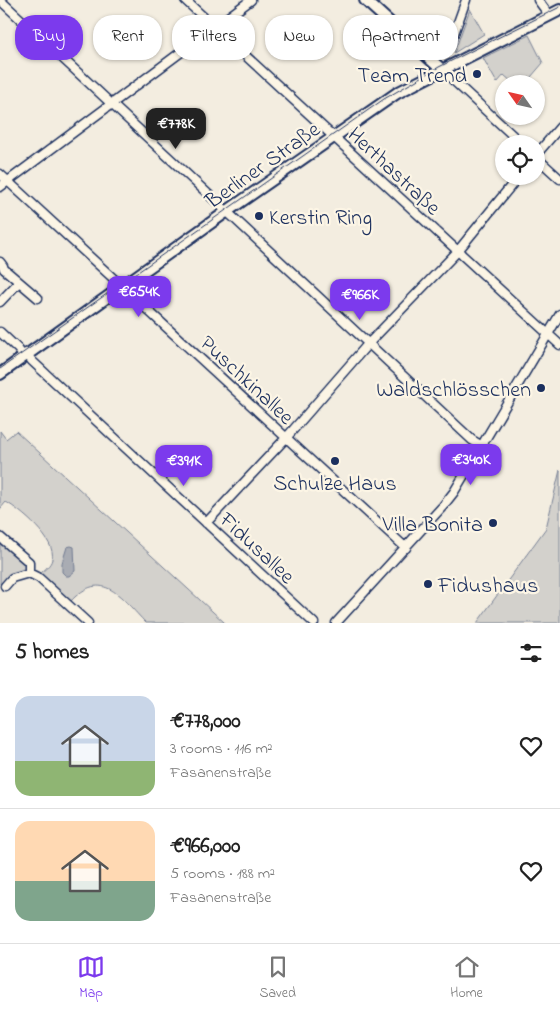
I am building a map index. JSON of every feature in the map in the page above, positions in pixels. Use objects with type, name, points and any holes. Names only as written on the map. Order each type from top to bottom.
[{"type":"street","points":[[0,0],[368,344],[472,440],[482,446]]},
{"type":"street","name":"Herthastraße","points":[[185,0],[201,15]]},
{"type":"street","points":[[232,15],[251,0]]},
{"type":"street","points":[[365,0],[512,135]]},
{"type":"street","points":[[458,22],[466,0]]},
{"type":"street","points":[[538,0],[557,13]]},
{"type":"street","name":"Berliner Straße","points":[[0,374],[226,212],[397,93],[441,69],[557,13]]},
{"type":"street","points":[[0,187],[172,59]]},
{"type":"street","name":"Herthastraße","points":[[250,60],[560,345]]},
{"type":"street","points":[[545,145],[560,127]]},
{"type":"street","points":[[545,165],[560,179]]},
{"type":"street","name":"Puschkinallee","points":[[0,174],[406,548]]},
{"type":"street","points":[[206,523],[286,438],[368,344],[457,252],[512,185]]},
{"type":"street","points":[[0,262],[4,269],[38,298]]},
{"type":"street","points":[[0,302],[19,282]]},
{"type":"street","points":[[336,623],[406,548],[454,492],[560,314]]},
{"type":"street","name":"Fidusallee","points":[[0,332],[314,623]]},
{"type":"street","points":[[0,537],[28,562],[29,573]]},
{"type":"street","points":[[5,586],[12,578],[29,573],[40,578],[88,623]]},
{"type":"shaded area","points":[[470,9],[484,34],[458,50],[458,42]]},
{"type":"shaded area","points":[[529,35],[543,63],[533,75],[495,75],[495,79],[483,58]]},
{"type":"shaded area","points":[[0,431],[6,439],[16,431],[225,623],[146,623],[120,596],[102,586],[92,587],[82,592],[70,602],[40,574],[52,559],[49,543],[43,535],[36,526],[6,502],[0,509]]},
{"type":"shaded area","points":[[560,470],[560,623],[477,623],[546,528]]},
{"type":"shaded area","points":[[0,540],[24,562],[26,571],[11,575],[0,584]]},
{"type":"shaded area","points":[[67,547],[74,547],[75,571],[66,576],[62,572],[62,563]]},
{"type":"tram line","points":[[0,369],[384,99],[439,67],[560,7]]},
{"type":"place","name":"Team Trend","points":[[477,74]]},
{"type":"place","name":"Kerstin Ring","points":[[259,216]]},
{"type":"place","name":"Waldschlösschen","points":[[541,388]]},
{"type":"place","name":"Schulze Haus","points":[[335,461]]},
{"type":"place","name":"Villa Bonita","points":[[493,523]]},
{"type":"place","name":"Fidushaus","points":[[428,584]]}]
